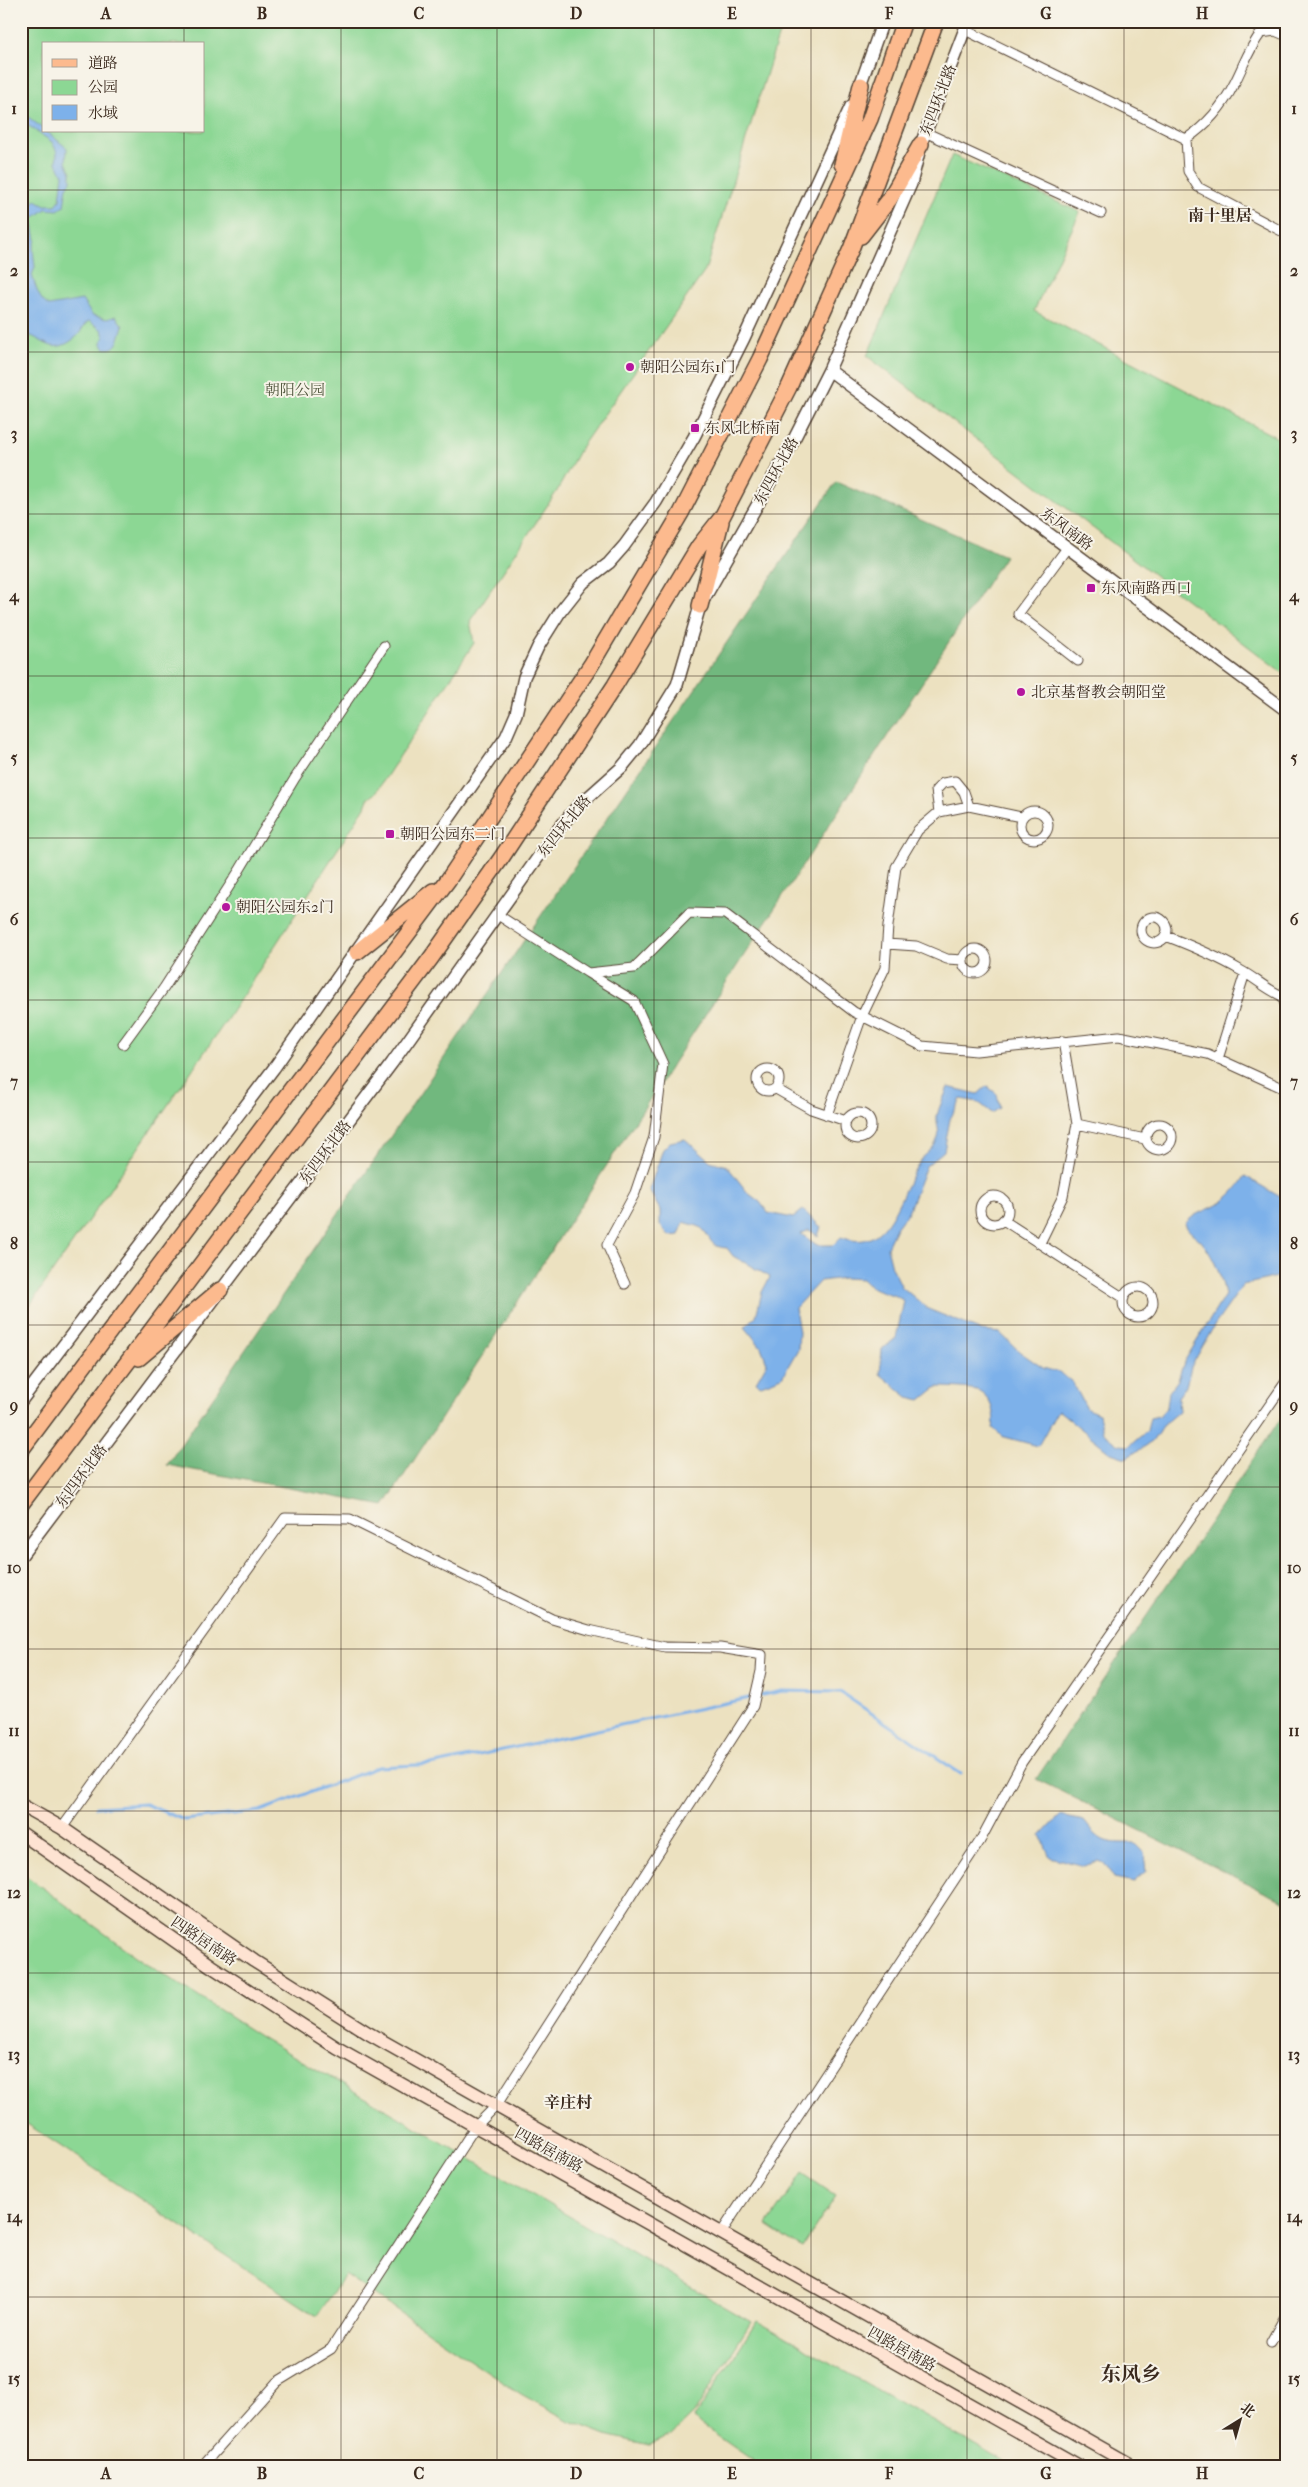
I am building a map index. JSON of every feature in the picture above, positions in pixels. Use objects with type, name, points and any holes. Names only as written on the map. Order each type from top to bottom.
[{"type":"highway","points":[[21,1450],[448,880],[591,664],[681,512],[760,359],[870,118],[904,21]]},
{"type":"highway","name":"东四环北路","points":[[21,1504],[437,950],[502,857],[615,685],[699,546],[722,517],[789,387],[851,249],[936,21]]},
{"type":"highway","points":[[834,199],[861,85]]},
{"type":"highway","points":[[851,249],[889,200],[924,139]]},
{"type":"highway","points":[[700,606],[722,517]]},
{"type":"highway","points":[[357,952],[448,880]]},
{"type":"highway","points":[[119,1375],[220,1290]]},
{"type":"main road","points":[[21,1805],[62,1828],[254,1961],[368,2033],[1133,2466]]},
{"type":"main road","name":"四路居南路","points":[[21,1833],[210,1966],[337,2048],[1079,2466]]},
{"type":"street","points":[[21,1401],[268,1076],[357,952],[506,737],[516,714],[524,677],[538,647],[560,612],[583,583],[608,563],[624,546],[656,502],[694,437],[744,338],[861,85],[883,21]]},
{"type":"street","points":[[966,26],[1186,139]]},
{"type":"street","name":"东四环北路","points":[[21,1556],[392,1063],[576,808],[622,767],[640,745],[677,685],[700,606],[789,449],[829,370],[911,184],[924,139],[966,26]]},
{"type":"street","points":[[1186,139],[1211,118],[1233,87],[1254,43],[1261,33],[1275,31],[1287,36]]},
{"type":"street","points":[[924,139],[1101,213]]},
{"type":"street","points":[[1186,139],[1188,172],[1198,187],[1287,234]]},
{"type":"street","name":"东风南路","points":[[829,370],[1287,711]]},
{"type":"street","points":[[1068,548],[1018,614],[1078,661]]},
{"type":"street","points":[[123,1044],[164,988],[239,871],[242,863],[295,778],[384,646]]},
{"type":"street","points":[[939,812],[936,790],[943,783],[955,781],[964,792],[969,806]]},
{"type":"street","points":[[827,1115],[862,1016],[885,968],[896,867],[918,830],[939,812],[969,806],[1021,817]]},
{"type":"street","points":[[588,973],[634,968],[689,913],[725,914],[862,1016],[922,1046],[976,1051],[1119,1036],[1208,1054],[1287,1090]]},
{"type":"street","points":[[498,915],[634,1001],[664,1064],[654,1137],[635,1193],[607,1245],[625,1284]]},
{"type":"street","points":[[1166,936],[1203,950],[1245,973],[1268,990],[1284,992],[1287,1009]]},
{"type":"street","points":[[887,944],[916,946],[947,959],[963,960]]},
{"type":"street","points":[[1218,1060],[1245,973]]},
{"type":"street","points":[[1040,1243],[1063,1196],[1076,1124],[1063,1041]]},
{"type":"street","points":[[776,1088],[811,1109],[846,1121]]},
{"type":"street","points":[[1076,1124],[1145,1139]]},
{"type":"street","points":[[1003,1220],[1124,1298]]},
{"type":"street","points":[[721,2233],[980,1840],[1022,1762],[1287,1380]]},
{"type":"street","points":[[62,1828],[285,1518],[350,1519],[552,1619],[588,1630],[665,1647],[720,1648],[762,1655],[761,1671],[753,1706],[496,2106],[475,2127],[331,2349],[277,2382],[202,2466]]},
{"type":"street","points":[[1271,2342],[1287,2313]]},
{"type":"green space","name":"朝阳公园","points":[[21,21],[783,21],[705,271],[580,449],[557,491],[470,621],[474,643],[375,794],[368,799],[365,807],[228,1018],[21,1318]]},
{"type":"green space","points":[[952,155],[1080,212],[1034,311],[1287,443],[1287,676],[867,356]]},
{"type":"green space","points":[[836,482],[1005,556],[384,1506],[167,1465]]},
{"type":"green space","points":[[1287,1409],[1287,1903],[1036,1779]]},
{"type":"green space","points":[[21,1872],[138,1958],[261,2037],[751,2322],[694,2413],[670,2436],[649,2445],[606,2435],[568,2420],[521,2394],[345,2275],[317,2316],[21,2120]]},
{"type":"green space","points":[[802,2173],[836,2196],[802,2248],[767,2225]]},
{"type":"green space","points":[[757,2321],[1011,2466],[761,2466],[693,2419]]},
{"type":"water","points":[[21,92],[27,116],[42,128],[42,132],[47,132],[67,148],[66,162],[71,172],[71,181],[67,187],[64,206],[58,210],[46,209],[32,219],[36,240],[33,249],[35,267],[32,275],[36,288],[42,300],[49,306],[82,300],[92,315],[107,319],[116,316],[123,326],[118,342],[113,348],[104,348],[101,342],[104,337],[102,330],[89,321],[75,338],[59,346],[53,346],[21,333],[21,247],[24,244],[21,213],[36,200],[45,205],[56,205],[60,200],[63,174],[56,163],[57,152],[52,142],[29,126],[21,128]]},
{"type":"water","points":[[987,1086],[997,1094],[1000,1108],[992,1113],[978,1102],[961,1099],[950,1119],[944,1151],[926,1166],[908,1212],[896,1228],[887,1247],[892,1267],[902,1287],[928,1309],[982,1331],[1000,1333],[1020,1352],[1043,1368],[1061,1373],[1073,1383],[1087,1409],[1099,1414],[1103,1433],[1119,1445],[1129,1446],[1147,1431],[1150,1418],[1159,1416],[1167,1407],[1169,1392],[1178,1380],[1184,1362],[1225,1295],[1222,1281],[1213,1259],[1201,1241],[1190,1232],[1185,1224],[1194,1216],[1226,1199],[1245,1176],[1287,1201],[1287,1268],[1277,1277],[1243,1285],[1214,1326],[1191,1367],[1186,1386],[1178,1397],[1179,1411],[1165,1423],[1152,1442],[1126,1458],[1111,1453],[1058,1410],[1038,1446],[1001,1436],[993,1428],[994,1418],[989,1401],[986,1396],[977,1390],[937,1387],[921,1400],[908,1397],[880,1374],[882,1349],[896,1338],[904,1301],[894,1295],[871,1287],[862,1279],[844,1278],[820,1281],[795,1308],[799,1332],[798,1349],[782,1377],[761,1385],[756,1382],[767,1363],[761,1347],[745,1327],[756,1316],[762,1292],[770,1277],[733,1256],[727,1248],[716,1246],[700,1227],[684,1222],[679,1235],[669,1236],[660,1225],[660,1210],[649,1190],[663,1149],[670,1142],[685,1139],[710,1161],[727,1166],[748,1193],[760,1202],[768,1213],[793,1218],[803,1210],[821,1227],[818,1236],[809,1230],[801,1234],[817,1245],[833,1245],[841,1237],[858,1241],[872,1237],[883,1228],[892,1216],[914,1171],[936,1143],[938,1138],[937,1116],[948,1087],[978,1094]]},
{"type":"water","points":[[1060,1816],[1084,1821],[1095,1834],[1105,1841],[1134,1843],[1144,1853],[1146,1871],[1134,1882],[1114,1878],[1104,1863],[1099,1861],[1084,1866],[1050,1857],[1041,1836]]},
{"type":"waterway","points":[[96,1807],[145,1804],[184,1820],[260,1811],[378,1767],[436,1764],[782,1691],[840,1692],[961,1774]]},
{"type":"place","name":"朝阳公园东1门","points":[[630,367]]},
{"type":"place","name":"东风北桥南","points":[[695,428]]},
{"type":"place","name":"东风南路西口","points":[[1091,588]]},
{"type":"place","name":"北京基督教会朝阳堂","points":[[1021,692]]},
{"type":"place","name":"朝阳公园东二门","points":[[390,834]]},
{"type":"place","name":"朝阳公园东2门","points":[[226,907]]},
{"type":"district","name":"南十里居","points":[[1220,215]]},
{"type":"district","name":"辛庄村","points":[[568,2102]]},
{"type":"district","name":"东风乡","points":[[1131,2374]]}]
